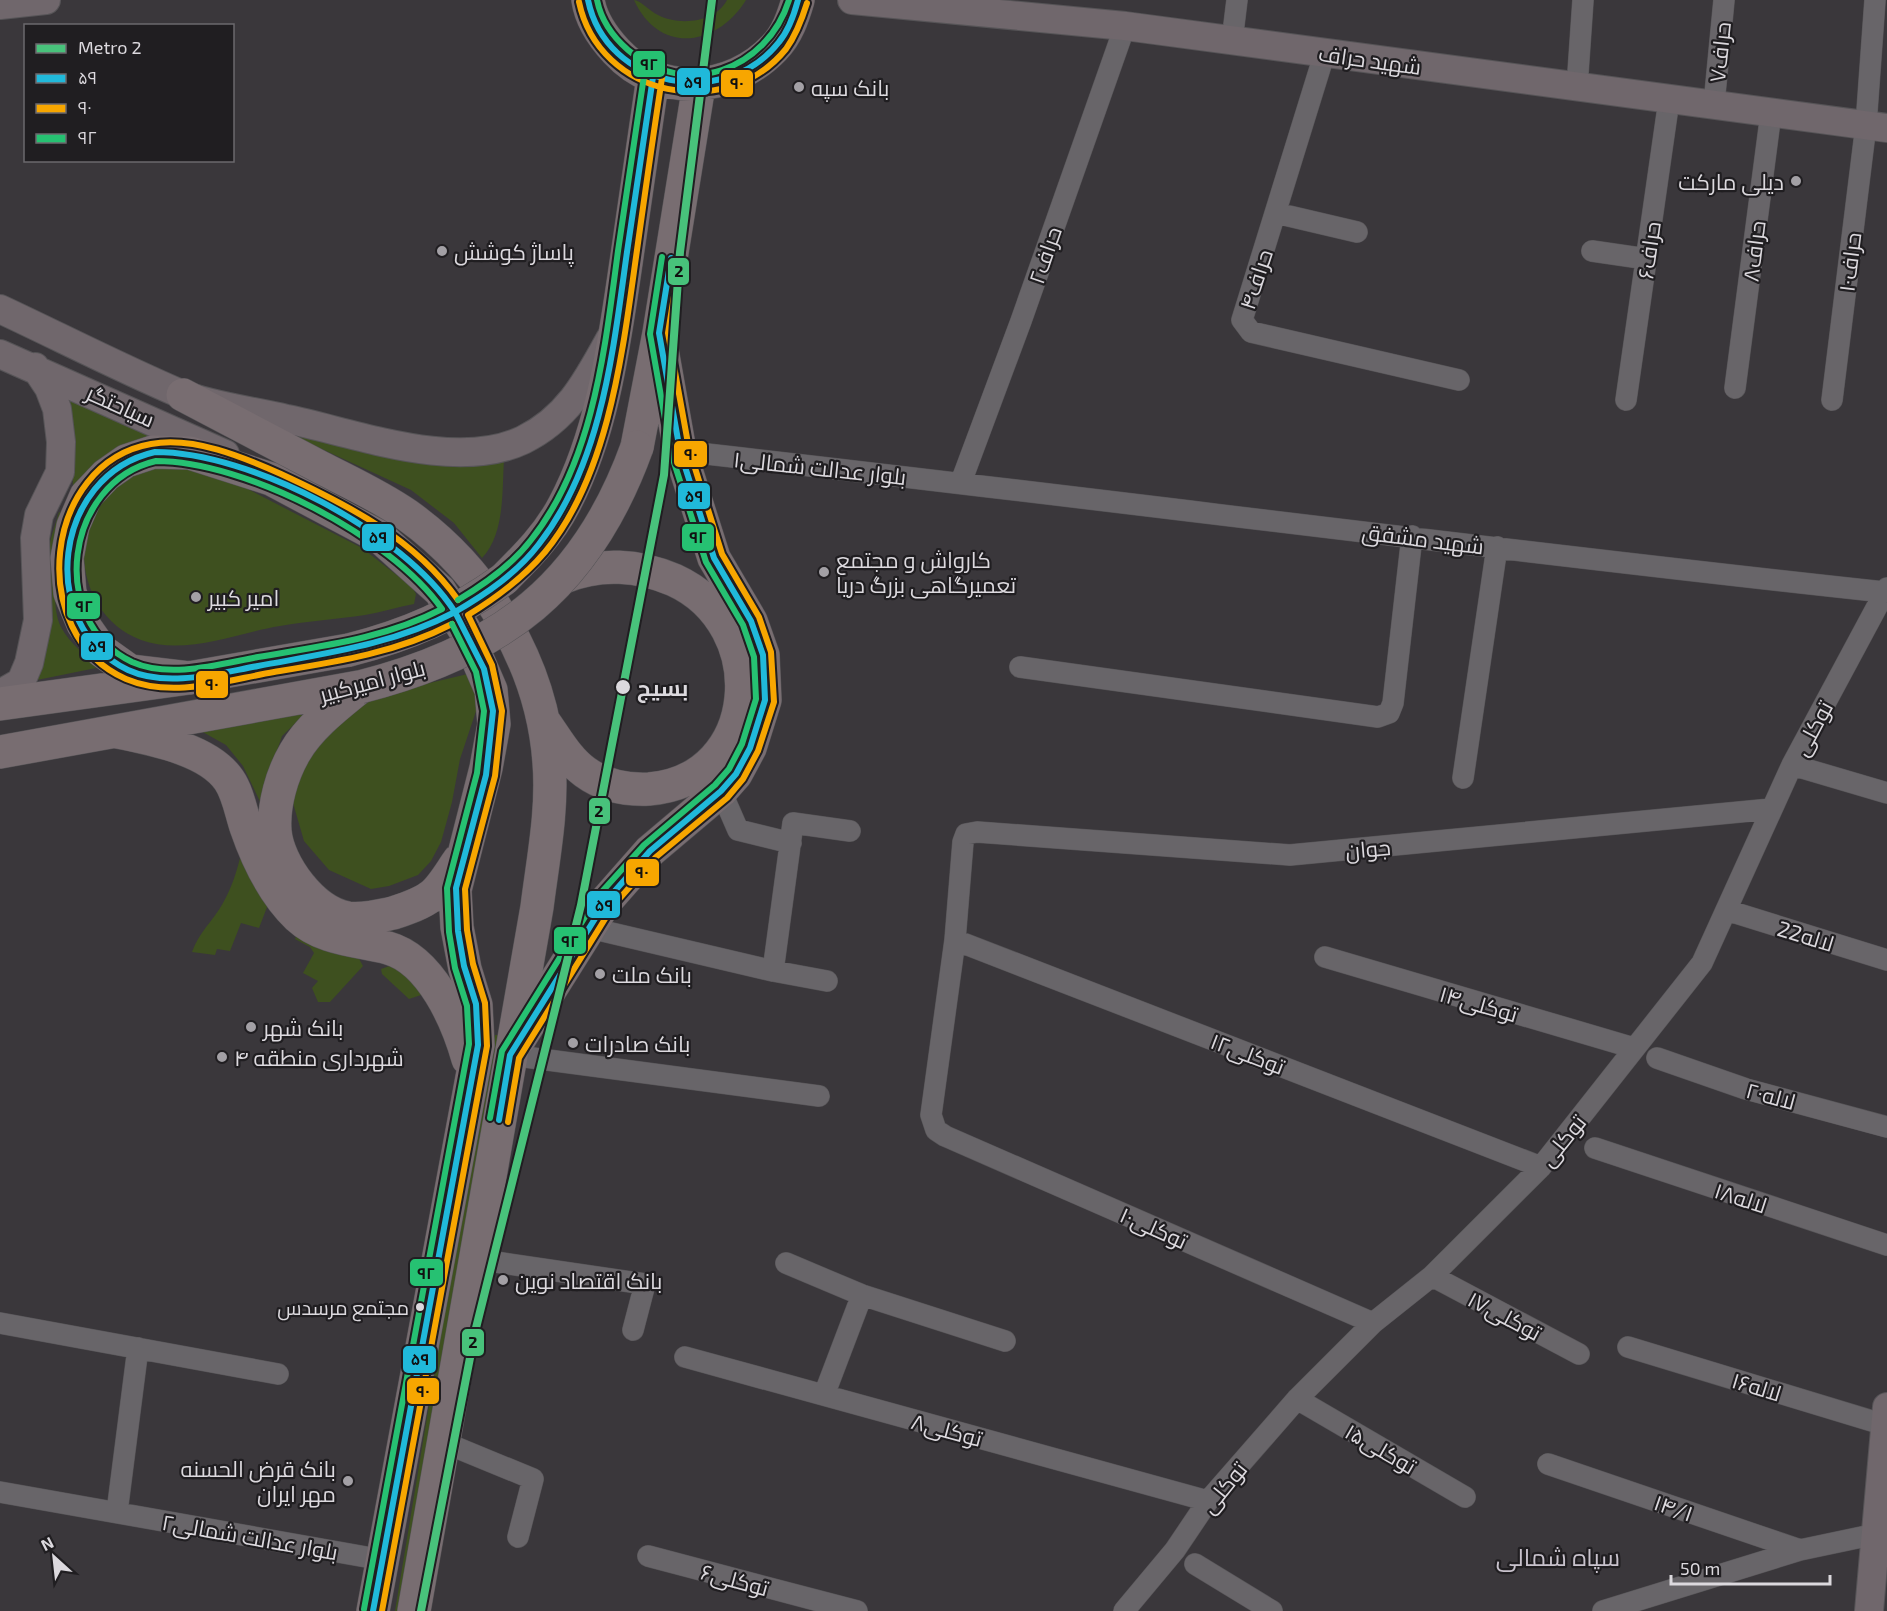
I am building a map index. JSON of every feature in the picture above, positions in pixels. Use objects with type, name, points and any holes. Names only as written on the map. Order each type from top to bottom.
[{"type":"main road","points":[[0,5],[46,0]]},
{"type":"main road","points":[[588,0],[603,38],[625,61],[653,77],[675,84],[699,85],[727,80],[754,67],[775,47],[791,23],[798,0]]},
{"type":"main road","name":"شهید حراف","points":[[852,0],[1125,26],[1876,126]]},
{"type":"main road","points":[[617,327],[653,77]]},
{"type":"main road","name":"بلوار امیرکبیر","points":[[0,752],[360,687],[431,665],[478,642],[520,618],[564,578],[585,552],[624,484],[637,447],[659,333],[699,85]]},
{"type":"main road","name":"سیاحتگر","points":[[0,309],[183,395],[399,445],[454,452],[488,450],[522,440],[556,418],[581,392],[617,327]]},
{"type":"main road","name":"بلوار امیرکبیر","points":[[0,704],[189,678],[349,650],[396,638],[424,627],[476,599],[504,579],[539,544],[564,505],[582,463],[595,423],[617,327]]},
{"type":"main road","points":[[510,1055],[606,901],[650,851],[721,791],[736,774],[750,748],[765,699],[763,655],[751,621],[714,558],[680,451],[659,333]]},
{"type":"main road","name":"سیاحتگر","points":[[0,354],[35,367],[197,440],[271,478]]},
{"type":"main road","points":[[0,694],[21,682],[29,663],[38,620],[35,538],[39,515],[60,472],[61,442],[57,409],[50,388],[35,367]]},
{"type":"main road","points":[[183,395],[407,515],[452,555],[473,577],[515,639],[532,677],[544,721],[550,763],[548,826],[537,907],[414,1611]]},
{"type":"main road","points":[[189,678],[130,671],[102,651],[83,624],[70,593],[67,558],[73,526],[86,496],[106,475],[126,461],[153,452],[190,453],[271,478],[380,537],[440,591],[466,632],[491,690],[494,724],[478,806],[455,890],[465,969],[476,1005],[478,1045],[373,1611]]},
{"type":"main road","points":[[544,721],[563,750],[599,782],[630,790],[667,787],[695,775],[719,752],[737,723],[744,692],[740,661],[732,637],[720,616],[699,596],[656,572],[630,567],[598,568],[564,578]]},
{"type":"main road","points":[[360,687],[312,731],[296,750],[285,774],[277,804],[275,832],[286,864],[321,906],[347,918],[378,917],[403,910],[432,896],[463,855]]},
{"type":"main road","points":[[118,732],[172,743],[208,762],[229,779],[253,849],[276,891],[299,918],[332,936],[387,948],[411,961],[433,983],[456,1022],[473,1077]]},
{"type":"main road","points":[[1869,1611],[1884,1470],[1886,1416]]},
{"type":"street","points":[[1232,41],[1237,0]]},
{"type":"street","points":[[1577,87],[1583,0]]},
{"type":"street","name":"حراف۷","points":[[1714,104],[1724,0]]},
{"type":"street","name":"حراف۱۰","points":[[1832,400],[1876,126],[1875,0]]},
{"type":"street","name":"حراف۲","points":[[961,482],[1025,310],[1125,26]]},
{"type":"street","name":"حراف۴","points":[[1325,52],[1242,320],[1251,333],[1459,380]]},
{"type":"street","name":"حراف۶","points":[[1626,400],[1670,100]]},
{"type":"street","name":"حراف۸","points":[[1735,388],[1771,113]]},
{"type":"street","points":[[1276,213],[1357,232]]},
{"type":"street","points":[[1592,251],[1647,260]]},
{"type":"street","name":"بلوار عدالت شمالی۱","points":[[680,451],[961,482]]},
{"type":"street","name":"شهید مشفق","points":[[961,482],[1412,536],[1635,566],[1886,590]]},
{"type":"street","points":[[1020,667],[1378,717],[1389,713],[1394,703],[1412,536]]},
{"type":"street","points":[[1463,778],[1497,548]]},
{"type":"street","name":"توکلی","points":[[1124,1611],[1174,1550],[1208,1502],[1297,1399],[1373,1323],[1432,1276],[1541,1167],[1702,963],[1792,765],[1886,590]]},
{"type":"street","points":[[1792,765],[1887,793]]},
{"type":"street","points":[[721,791],[738,830],[791,843]]},
{"type":"street","name":"جوان","points":[[955,939],[963,842],[966,834],[977,832],[1290,855],[1771,809]]},
{"type":"street","points":[[773,971],[793,824],[850,831]]},
{"type":"street","name":"22لاله","points":[[1726,910],[1887,960]]},
{"type":"street","points":[[590,928],[773,971],[827,981]]},
{"type":"street","name":"۱۰توکلی","points":[[955,939],[931,1116],[936,1130],[945,1136],[1373,1323]]},
{"type":"street","name":"توکلی۱۲","points":[[955,939],[1541,1167]]},
{"type":"street","name":"توکلی۱۴","points":[[1324,957],[1634,1048]]},
{"type":"street","points":[[510,1055],[819,1096]]},
{"type":"street","name":"لاله۲۰","points":[[1657,1058],[1746,1089],[1887,1126]]},
{"type":"street","name":"لاله۱۸","points":[[1595,1148],[1887,1245]]},
{"type":"street","points":[[475,1259],[645,1284],[633,1330]]},
{"type":"street","points":[[786,1263],[862,1295],[1005,1341]]},
{"type":"street","name":"توکلی۱۷","points":[[1432,1276],[1579,1354]]},
{"type":"street","points":[[824,1395],[862,1295]]},
{"type":"street","points":[[0,1323],[278,1374]]},
{"type":"street","name":"لاله۱۶","points":[[1628,1347],[1886,1416]]},
{"type":"street","points":[[117,1512],[138,1348]]},
{"type":"street","name":"توکلی۸","points":[[685,1358],[1208,1502]]},
{"type":"street","name":"توکلی۱۵","points":[[1297,1399],[1465,1497]]},
{"type":"street","points":[[443,1442],[533,1479],[518,1537]]},
{"type":"street","name":"۱۴/۱","points":[[1548,1464],[1800,1550]]},
{"type":"street","name":"بلوار عدالت شمالی۲","points":[[0,1492],[382,1560]]},
{"type":"street","points":[[1603,1611],[1800,1550],[1876,1534]]},
{"type":"street","name":"توکلی۶","points":[[648,1556],[857,1611]]},
{"type":"street","points":[[1195,1564],[1272,1611]]},
{"type":"green space","points":[[634,0],[658,15],[676,21],[686,21],[714,14],[727,0],[746,0],[734,16],[720,28],[704,35],[688,38],[673,37],[658,30],[645,18]]},
{"type":"green space","points":[[65,394],[167,437],[126,450],[103,461],[73,490],[72,446]]},
{"type":"green space","points":[[274,427],[504,459],[501,512],[495,537],[482,558],[454,523],[411,490]]},
{"type":"green space","points":[[171,464],[236,483],[362,548],[412,587],[416,594],[414,604],[365,615],[280,626],[210,642],[175,646],[141,640],[124,631],[110,620],[99,606],[91,590],[84,554],[85,536],[97,499],[108,488],[133,474]]},
{"type":"green space","points":[[59,512],[66,515],[55,587],[57,615],[69,639],[101,667],[37,680],[44,650],[47,559]]},
{"type":"green space","points":[[472,673],[480,699],[460,759],[441,842],[431,861],[418,875],[389,886],[371,889],[329,870],[304,841],[293,803],[304,759],[344,713],[379,695]]},
{"type":"green space","points":[[312,707],[282,736],[267,780],[267,816],[243,766],[226,745],[192,726]]},
{"type":"green space","points":[[241,854],[269,902],[259,928],[241,923],[230,951],[217,949],[215,955],[192,952],[198,938],[226,897]]},
{"type":"green space","points":[[299,929],[358,957],[363,966],[330,1002],[318,1002],[312,988],[318,981],[303,973],[314,953],[310,947],[295,939]]},
{"type":"green space","points":[[395,964],[424,994],[409,999],[382,974],[381,969]]},
{"type":"green space","points":[[495,1035],[499,1035],[404,1611],[395,1611],[458,1230]]},
{"type":"metro line","name":"2","points":[[421,1611],[475,1332],[581,905],[664,475],[680,252],[712,0]]},
{"type":"transit line","name":"۵۹","points":[[588,0],[599,30],[618,53],[642,70],[670,80],[700,82],[729,77],[756,64],[783,37],[798,0]]},
{"type":"transit line","name":"۹۲","points":[[597,0],[608,28],[628,50],[651,65],[675,73],[699,75],[722,70],[744,60],[763,44],[778,24],[789,0]]},
{"type":"transit line","name":"۹۰","points":[[579,2],[591,34],[611,60],[637,78],[668,89],[699,92],[731,86],[761,72],[786,49],[807,3]]},
{"type":"transit line","name":"۹۲","points":[[458,600],[497,573],[531,540],[552,509],[583,439],[608,326],[644,76]]},
{"type":"transit line","name":"۵۹","points":[[455,612],[500,582],[539,544],[560,512],[591,442],[610,367],[653,77]]},
{"type":"transit line","name":"۹۰","points":[[382,1611],[487,1046],[485,1003],[473,964],[467,930],[465,889],[495,776],[502,711],[492,665],[468,615],[509,587],[545,552],[567,520],[585,485],[599,448],[619,368],[626,327],[662,78]]},
{"type":"transit line","name":"۹۲","points":[[490,1118],[502,1051],[598,896],[644,845],[715,785],[729,769],[742,744],[756,699],[754,657],[743,625],[706,562],[671,453],[650,334],[662,257]]},
{"type":"transit line","name":"۵۹","points":[[499,1120],[510,1055],[606,901],[650,851],[721,791],[736,774],[750,748],[765,700],[763,655],[751,621],[714,558],[680,451],[659,333],[671,258]]},
{"type":"transit line","name":"۹۰","points":[[508,1122],[519,1058],[613,906],[656,857],[727,798],[743,779],[758,751],[774,702],[771,652],[759,617],[722,554],[689,449],[668,333],[680,259]]},
{"type":"transit line","name":"۹۰","points":[[452,624],[409,642],[343,660],[200,686],[181,688],[144,685],[126,679],[94,657],[72,626],[61,590],[60,552],[69,515],[87,483],[115,458],[151,444],[167,442],[201,445],[251,461],[355,511],[422,559],[458,600]]},
{"type":"transit line","name":"۵۹","points":[[155,452],[193,456],[235,466],[278,481],[321,502],[362,526],[400,553],[431,582],[455,612],[407,633],[383,640],[309,657],[210,675],[159,678],[128,670],[98,649],[79,620],[69,587],[68,553],[77,519],[95,489],[121,466],[155,452]]},
{"type":"transit line","name":"۹۲","points":[[156,461],[192,464],[231,474],[272,489],[313,508],[353,530],[388,555],[419,582],[442,609],[398,628],[352,640],[211,666],[179,670],[147,667],[132,662],[105,642],[87,616],[78,586],[78,554],[86,523],[102,496],[125,474],[156,461]]},
{"type":"transit line","name":"۵۹","points":[[373,1611],[478,1045],[476,1004],[464,966],[458,931],[456,888],[486,775],[493,711],[484,669],[455,612]]},
{"type":"transit line","name":"۹۲","points":[[364,1609],[469,1044],[467,1006],[455,968],[449,932],[447,888],[477,773],[484,711],[476,672],[452,624]]},
{"type":"place","name":"بانک سپه","points":[[799,87]]},
{"type":"place","name":"دیلی مارکت","points":[[1796,181]]},
{"type":"place","name":"پاساژ کوشش","points":[[442,251]]},
{"type":"place","name":"کارواش و مجتمع تعمیرگاهی بزرگ دریا","points":[[824,572]]},
{"type":"place","name":"امیر کبیر","points":[[196,597]]},
{"type":"place","name":"بسیج","points":[[623,687]]},
{"type":"place","name":"بانک ملت","points":[[600,974]]},
{"type":"place","name":"بانک شهر","points":[[251,1027]]},
{"type":"place","name":"بانک صادرات","points":[[573,1043]]},
{"type":"place","name":"شهرداری منطقه ۴","points":[[222,1057]]},
{"type":"place","name":"بانک اقتصاد نوین","points":[[503,1280]]},
{"type":"place","name":"مجتمع مرسدس","points":[[420,1307]]},
{"type":"place","name":"بانک قرض الحسنه مهر ایران","points":[[348,1481]]},
{"type":"district","name":"سپاه شمالی","points":[[1558,1556]]}]
